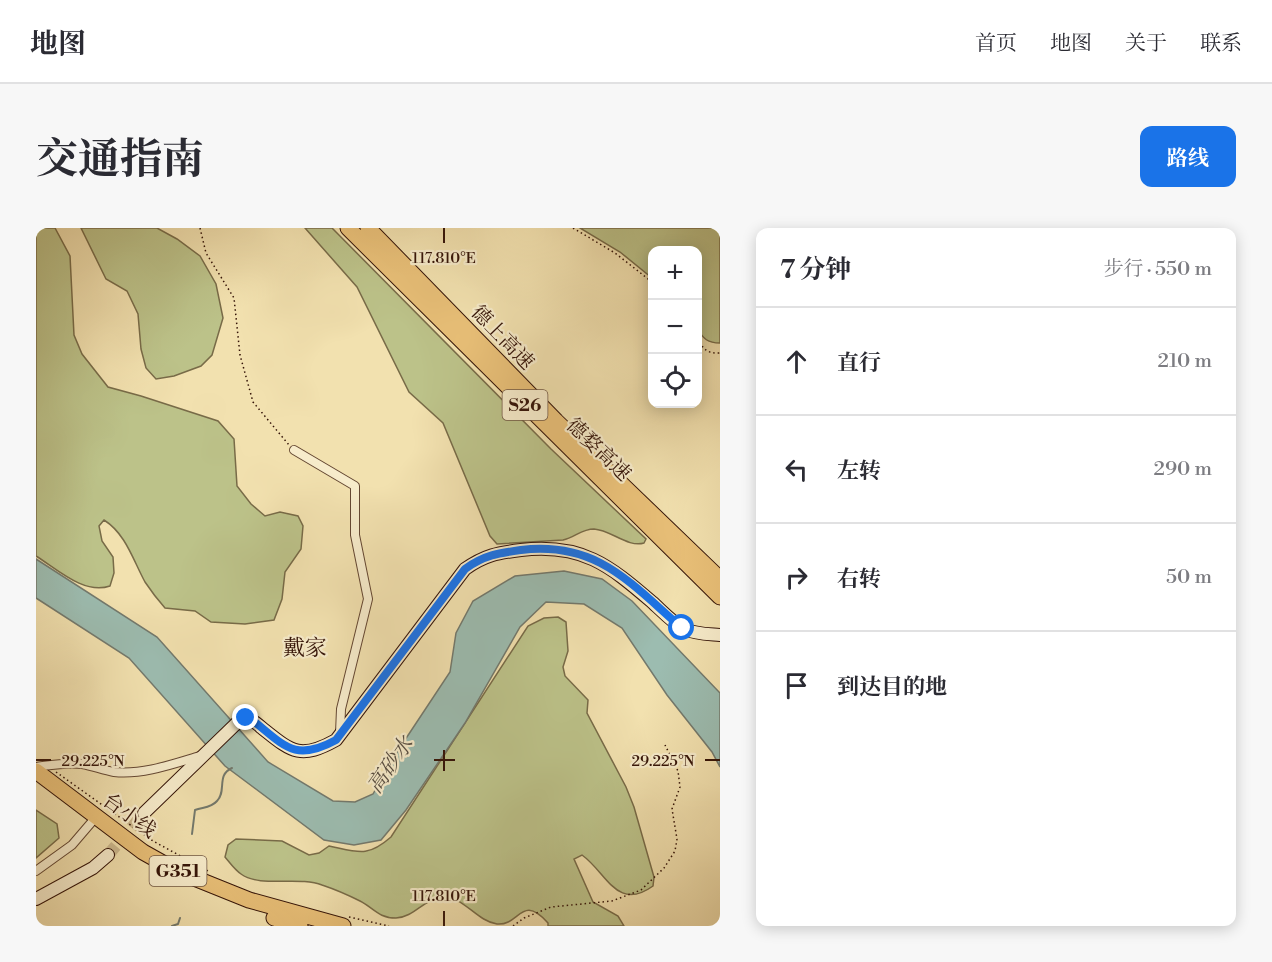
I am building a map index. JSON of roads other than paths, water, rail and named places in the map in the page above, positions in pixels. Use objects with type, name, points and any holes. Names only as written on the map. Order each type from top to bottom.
[{"type":"highway","name":"德婺高速","points":[[348,228],[520,400],[713,578],[720,597]]},
{"type":"highway","name":"德上高速","points":[[368,228],[713,578]]},
{"type":"highway","name":"台小线","points":[[40,768],[93,820],[129,850],[208,893],[300,926]]},
{"type":"highway","name":"台小线","points":[[36,782],[143,852],[177,871],[249,900],[344,921]]},
{"type":"street","points":[[294,450],[356,486],[356,535],[368,599],[341,709],[340,737]]},
{"type":"street","points":[[144,813],[242,718],[251,719],[289,749],[304,752],[321,748],[340,737],[465,569],[477,560],[492,554],[537,548],[578,554],[598,560],[617,572],[682,628],[696,633],[720,635]]},
{"type":"street","points":[[40,768],[82,764],[115,772],[135,771],[168,766],[205,754]]},
{"type":"street","points":[[36,871],[72,845],[93,820]]},
{"type":"street","points":[[36,899],[93,868],[108,855]]},
{"type":"water","name":"高砂水","points":[[36,559],[157,637],[268,762],[333,801],[355,802],[373,794],[395,755],[450,672],[456,633],[473,601],[515,576],[564,571],[602,579],[632,601],[720,693],[720,767],[712,752],[667,695],[622,628],[584,604],[546,602],[520,627],[465,723],[406,810],[381,840],[354,845],[324,840],[225,766],[129,658],[36,598]]},
{"type":"waterway","points":[[192,834],[195,810],[210,806],[217,801],[220,797],[224,775],[232,768]]},
{"type":"waterway","points":[[172,926],[178,924],[180,918]]},
{"type":"tunnel","points":[[108,855],[144,813]]},
{"type":"district","name":"戴家","points":[[305,647]]}]
